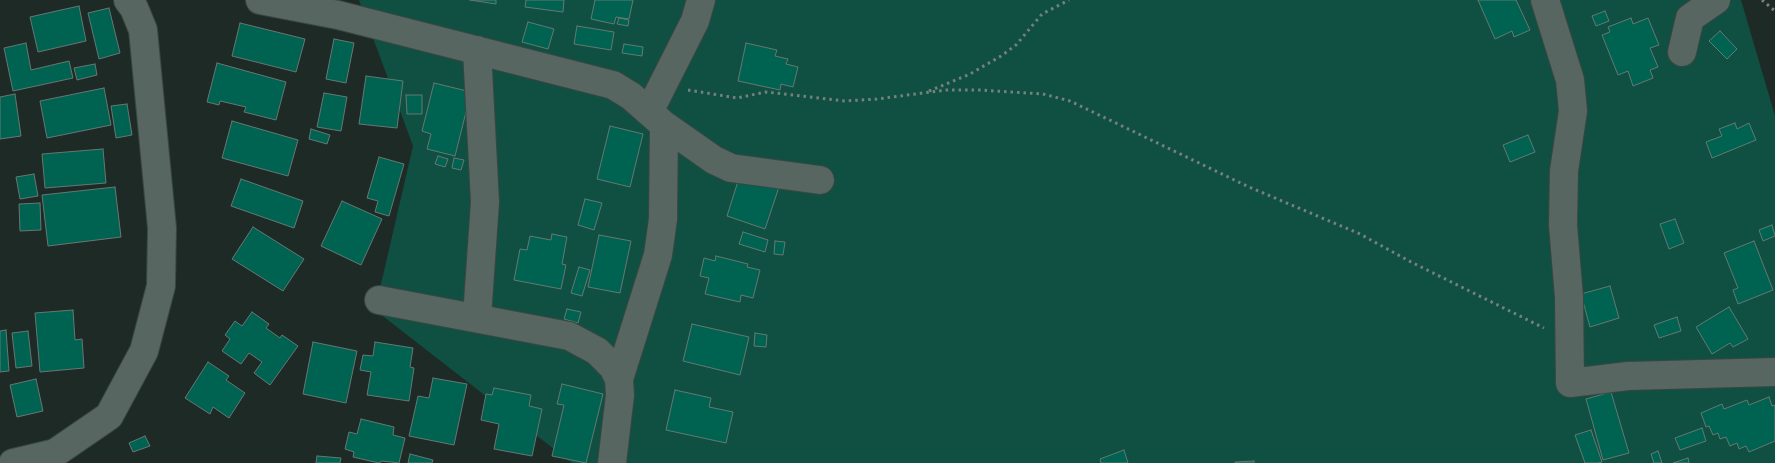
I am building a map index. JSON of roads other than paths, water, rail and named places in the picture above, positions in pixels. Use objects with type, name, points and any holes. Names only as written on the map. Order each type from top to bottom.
[{"type":"street","points":[[13,463],[56,453],[109,416],[144,351],[161,286],[162,228],[143,30],[134,8],[128,0]]},
{"type":"street","points":[[260,0],[338,16],[613,85],[631,96],[657,118],[714,160],[732,168],[820,180]]},
{"type":"street","points":[[612,463],[620,395],[620,379],[658,255],[663,219],[657,118],[664,83],[695,21],[701,0]]},
{"type":"street","points":[[1545,0],[1570,80],[1573,111],[1564,170],[1564,225],[1569,297],[1570,383],[1628,376],[1775,372]]},
{"type":"street","points":[[1682,52],[1690,18],[1716,0]]},
{"type":"street","points":[[477,50],[486,202],[477,318]]},
{"type":"street","points":[[379,300],[569,336],[597,351],[613,367],[620,379]]}]
